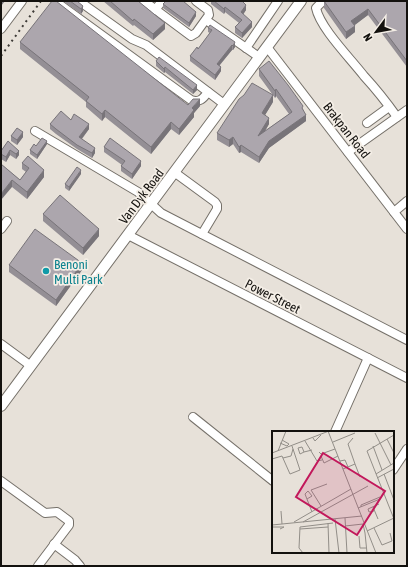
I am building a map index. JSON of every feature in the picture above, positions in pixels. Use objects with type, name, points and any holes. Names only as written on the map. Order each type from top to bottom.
[{"type":"main road","name":"Van Dyk Road","points":[[1,406],[301,1]]},
{"type":"street","points":[[1,29],[22,1]]},
{"type":"street","points":[[79,1],[132,39],[146,45],[224,104]]},
{"type":"street","points":[[144,1],[191,36],[209,15],[208,10],[196,1]]},
{"type":"street","points":[[155,10],[162,1]]},
{"type":"street","points":[[246,48],[278,1]]},
{"type":"street","points":[[323,1],[316,8],[319,18],[333,38],[397,117]]},
{"type":"street","points":[[59,4],[191,100],[201,100],[208,92]]},
{"type":"street","points":[[206,20],[259,57]]},
{"type":"street","name":"Brakpan Road","points":[[267,47],[407,229]]},
{"type":"street","points":[[367,123],[389,107]]},
{"type":"street","points":[[348,152],[407,110]]},
{"type":"street","name":"Power Street","points":[[35,131],[138,192],[161,213],[407,340]]},
{"type":"street","points":[[174,172],[217,205],[217,209],[202,234]]},
{"type":"street","points":[[394,212],[407,201]]},
{"type":"street","points":[[1,229],[7,221]]},
{"type":"street","name":"Power Street","points":[[128,235],[407,378]]},
{"type":"street","points":[[1,344],[31,366]]},
{"type":"street","points":[[334,431],[368,358]]},
{"type":"street","points":[[193,416],[272,480]]},
{"type":"street","points":[[394,468],[407,449]]},
{"type":"street","points":[[1,480],[45,513],[57,512],[69,521],[69,525],[38,566]]},
{"type":"street","points":[[54,544],[75,560],[80,566]]},
{"type":"building","points":[[52,1],[56,1],[188,105],[193,99],[200,99],[192,108],[194,110],[179,129],[171,122],[151,147],[105,110],[102,114],[86,101],[89,97],[20,42]]},
{"type":"building","points":[[70,1],[77,1],[83,6],[81,9]]},
{"type":"building","points":[[110,1],[138,1],[165,23],[153,34],[134,19],[133,21]]},
{"type":"building","points":[[166,1],[183,1],[196,12],[189,23],[163,4]]},
{"type":"building","points":[[214,1],[242,1],[246,5],[241,12],[252,22],[242,33],[235,27],[242,20],[225,7],[224,9]]},
{"type":"building","points":[[324,1],[407,1],[407,61],[368,9],[351,21],[355,26],[346,32]]},
{"type":"building","points":[[210,25],[235,42],[217,64],[221,67],[215,75],[190,56],[197,47],[198,49],[212,30],[208,28]]},
{"type":"building","points":[[159,57],[197,85],[193,90],[165,67],[164,69],[156,61]]},
{"type":"building","points":[[269,61],[303,106],[302,108],[306,115],[269,141],[259,157],[241,145],[239,147],[233,137],[229,140],[217,133],[239,99],[244,95],[252,83],[273,95],[262,113],[269,118],[258,136],[292,112],[276,89],[275,91],[259,69]]},
{"type":"building","points":[[61,111],[71,120],[74,114],[89,124],[79,137],[95,148],[92,153],[77,145],[50,124]]},
{"type":"building","points":[[17,128],[23,132],[17,140],[11,136]]},
{"type":"building","points":[[42,138],[47,141],[37,155],[30,150],[34,144],[36,146]]},
{"type":"building","points":[[110,138],[141,161],[132,174],[121,166],[125,161],[104,147]]},
{"type":"building","points":[[8,141],[19,151],[16,154],[10,150],[6,157],[1,154],[1,151]]},
{"type":"building","points":[[28,156],[44,170],[27,192],[12,180],[1,194],[1,164],[20,180],[29,168],[22,163]]},
{"type":"building","points":[[77,167],[81,170],[69,187],[65,184]]},
{"type":"building","points":[[60,195],[99,229],[83,248],[43,214]]},
{"type":"building","name":"Benoni Multi Park","points":[[35,229],[82,263],[56,300],[9,265]]},
{"type":"railway","points":[[1,56],[41,1]]},
{"type":"place","name":"Benoni Multi Park","points":[[46,271]]}]
